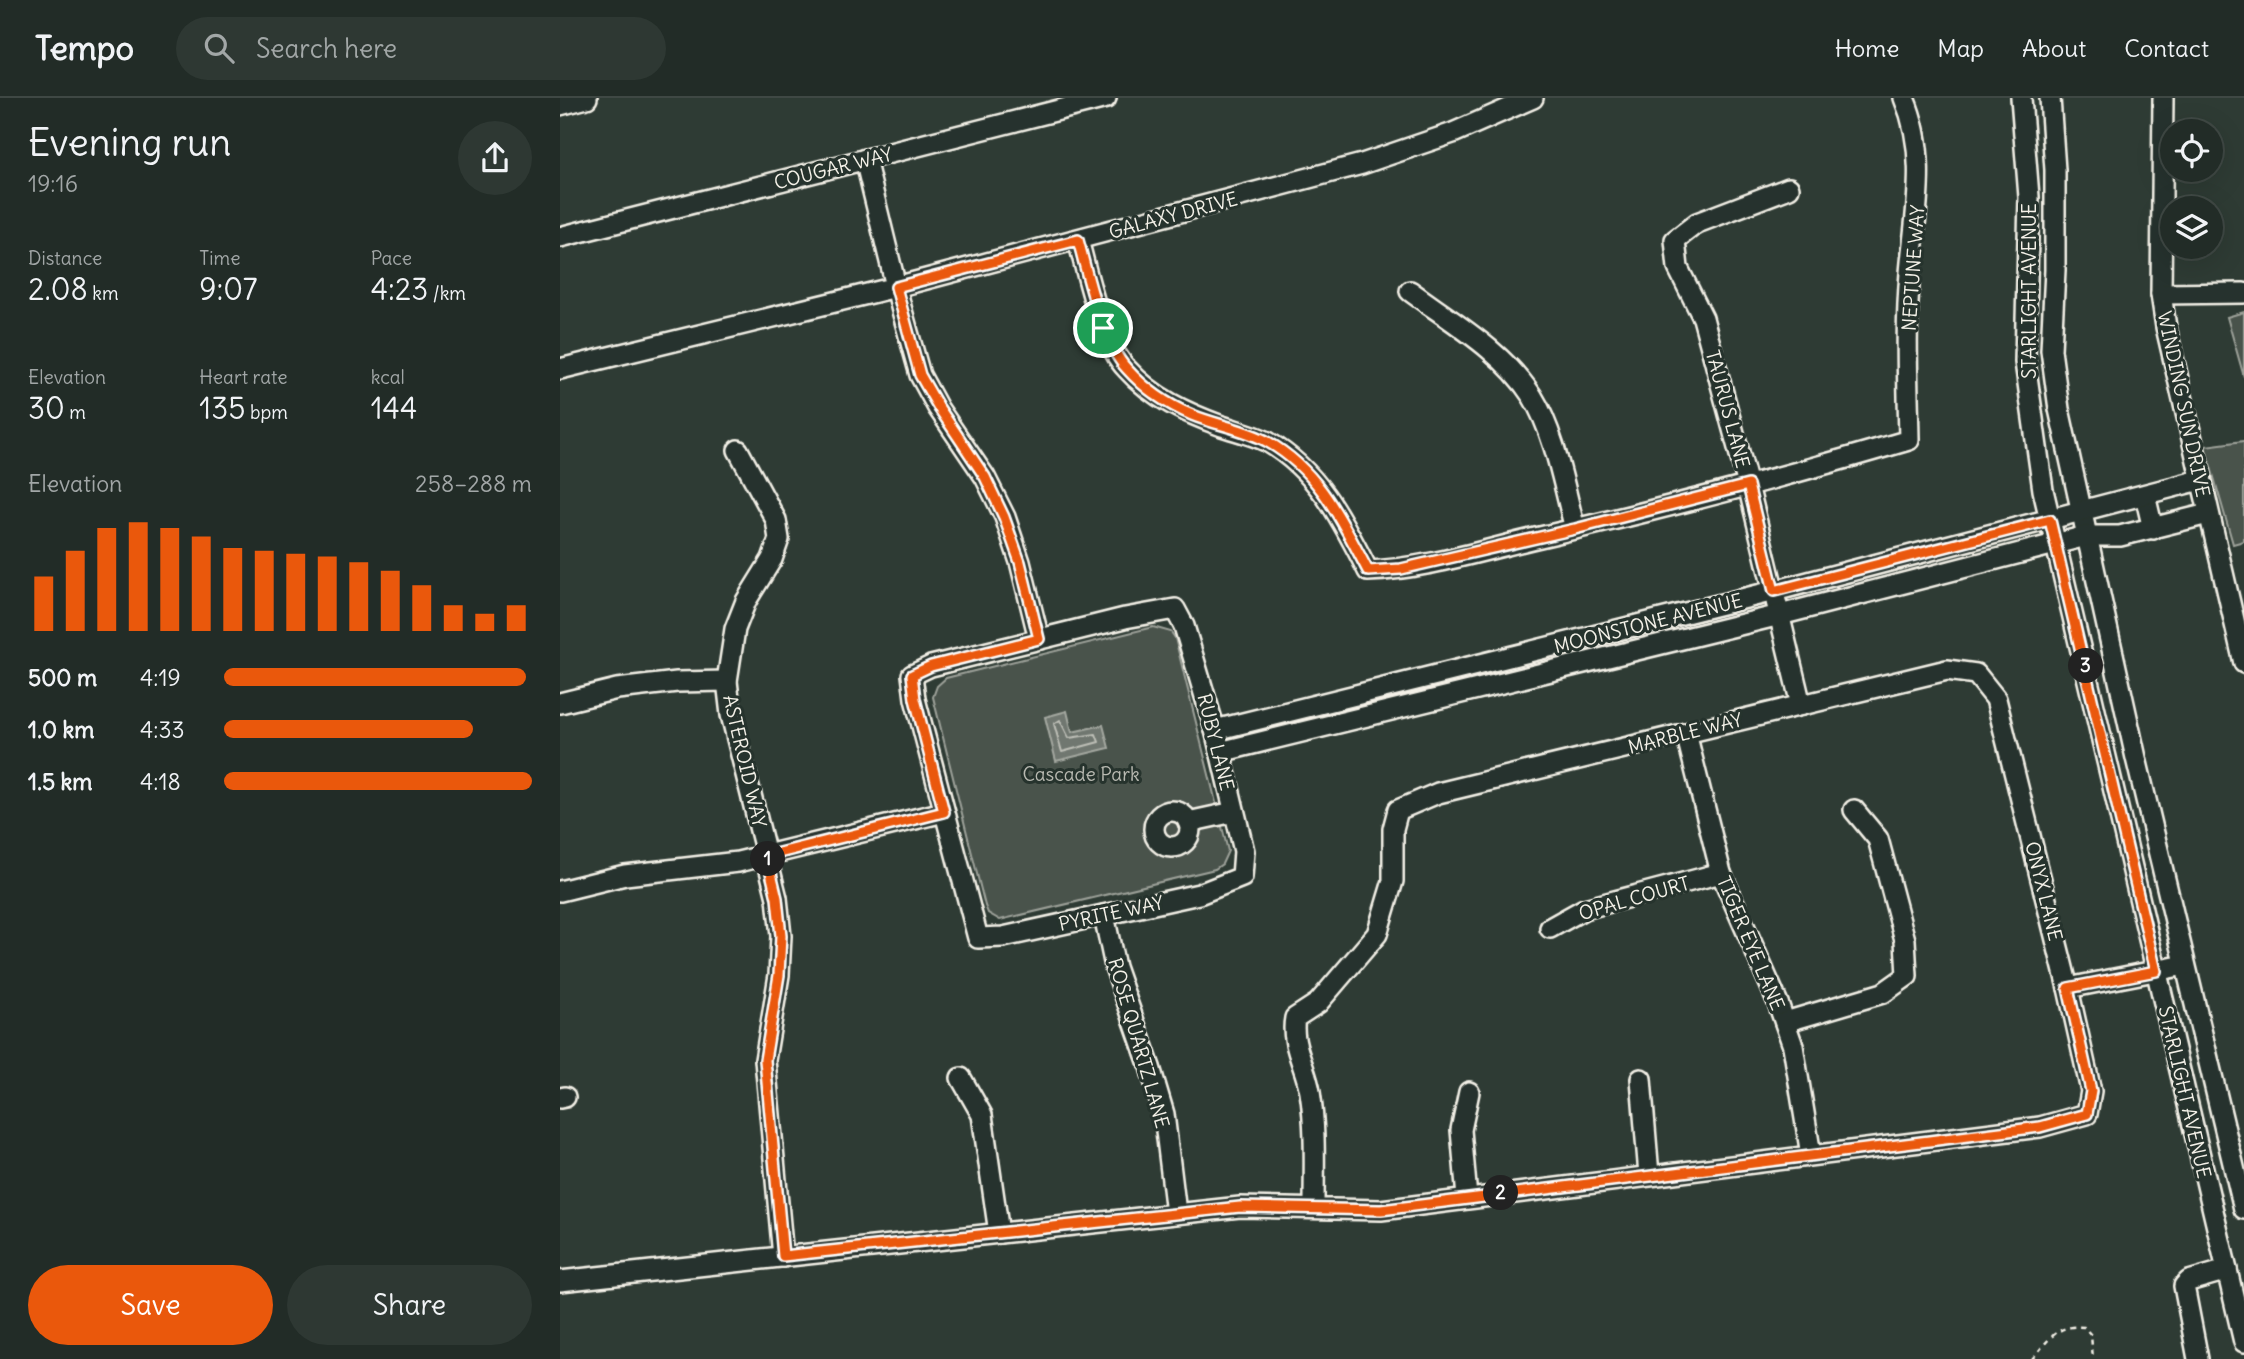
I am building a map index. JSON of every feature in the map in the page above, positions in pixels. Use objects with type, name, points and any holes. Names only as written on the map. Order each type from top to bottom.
[{"type":"street","points":[[560,105],[587,98]]},
{"type":"street","name":"COUGAR WAY","points":[[560,237],[1106,98]]},
{"type":"street","name":"GALAXY DRIVE","points":[[560,369],[896,287],[1362,164],[1453,133],[1533,98]]},
{"type":"street","name":"NEPTUNE WAY","points":[[1748,485],[1909,440],[1909,274],[1917,219],[1920,162],[1913,118],[1904,98]]},
{"type":"street","name":"STARLIGHT AVENUE","points":[[2021,98],[2029,197],[2025,362],[2043,490],[2244,1342]]},
{"type":"street","name":"STARLIGHT AVENUE","points":[[2050,98],[2055,170],[2055,270],[2051,350],[2059,409],[2185,965],[2244,1209]]},
{"type":"street","name":"WINDING SUN DRIVE","points":[[2163,98],[2161,294],[2200,480],[2244,663]]},
{"type":"street","points":[[560,891],[625,875],[738,862],[944,812],[915,699],[912,675],[931,666],[1039,639],[1020,562],[1004,517],[985,477],[920,375],[866,159]]},
{"type":"street","name":"TAURUS LANE","points":[[1789,188],[1696,223],[1675,240],[1678,268],[1703,318],[1748,485],[1801,705]]},
{"type":"street","points":[[1078,240],[1103,328],[1125,368],[1160,398],[1191,415],[1266,441],[1293,460],[1321,486],[1368,571],[1401,569],[1748,485]]},
{"type":"street","points":[[1410,291],[1497,355],[1532,396],[1548,430],[1575,529]]},
{"type":"street","points":[[2161,294],[2244,293]]},
{"type":"street","name":"ASTEROID WAY","points":[[738,450],[776,520],[779,539],[772,559],[746,601],[735,629],[727,681],[731,715],[777,898],[781,936],[779,975],[765,1060],[783,1256]]},
{"type":"street","name":"MOONSTONE AVENUE","points":[[1215,730],[1774,591],[2200,480]]},
{"type":"street","points":[[2145,495],[2153,529]]},
{"type":"street","name":"MOONSTONE AVENUE","points":[[1220,752],[2056,543],[2086,536],[2120,536],[2208,514]]},
{"type":"street","name":"RUBY LANE","points":[[1039,639],[1175,609],[1184,626],[1215,730],[1244,851],[1242,877]]},
{"type":"street","name":"MARBLE WAY","points":[[1314,1207],[1315,1137],[1310,1091],[1293,1032],[1296,1018],[1318,1003],[1377,934],[1393,881],[1393,829],[1398,810],[1438,793],[1947,670],[1976,674]]},
{"type":"street","name":"ONYX LANE","points":[[1811,1155],[2040,1127],[2087,1114],[2091,1091],[1996,699],[1976,674]]},
{"type":"street","points":[[560,703],[617,689],[677,682],[727,681]]},
{"type":"street","name":"TIGER EYE LANE","points":[[1686,733],[1721,873],[1793,1046],[1811,1155]]},
{"type":"street","points":[[1785,1022],[1883,993],[1907,976],[1906,940],[1878,839],[1854,810]]},
{"type":"street","name":"PYRITE WAY","points":[[944,812],[978,938],[1003,937],[1199,894],[1242,877]]},
{"type":"street","points":[[1188,821],[1234,813]]},
{"type":"street","name":"OPAL COURT","points":[[1550,928],[1584,908],[1721,873]]},
{"type":"street","name":"ROSE QUARTZ LANE","points":[[1104,915],[1115,967],[1164,1114],[1176,1213]]},
{"type":"street","points":[[2068,988],[2185,965]]},
{"type":"street","points":[[961,1078],[982,1115],[999,1233]]},
{"type":"street","points":[[1641,1079],[1649,1175]]},
{"type":"street","points":[[1467,1198],[1461,1130],[1469,1092]]},
{"type":"street","points":[[560,1282],[1240,1207],[1381,1210],[1811,1155]]},
{"type":"street","points":[[2198,1359],[2185,1286],[2189,1281],[2227,1270]]},
{"type":"path","points":[[2032,1359],[2057,1332],[2069,1325],[2084,1326],[2091,1335],[2094,1359]]},
{"type":"green space","points":[[2244,312],[2244,377],[2227,317]]},
{"type":"green space","points":[[2244,441],[2244,541],[2233,544],[2205,446]]},
{"type":"green space","name":"Cascade Park","points":[[1153,627],[1171,632],[1175,638],[1228,851],[1222,864],[1215,869],[1000,920],[988,913],[985,906],[933,697],[937,686],[946,678]]},
{"type":"water","points":[[1067,711],[1072,732],[1103,725],[1109,748],[1056,761],[1045,717]]},
{"type":"route","points":[[1078,240],[1103,328],[1125,368],[1160,398],[1191,415],[1266,441],[1293,460],[1321,486],[1368,571],[1401,569],[1748,485],[1774,591],[2050,520],[2156,971],[2068,988],[2091,1091],[2087,1114],[2040,1127],[1381,1210],[1240,1207],[783,1256],[765,1060],[779,975],[781,936],[777,898],[767,856],[944,812],[915,699],[912,675],[931,666],[1039,639],[1020,562],[1004,517],[985,477],[920,375],[896,287],[1078,240]]}]
